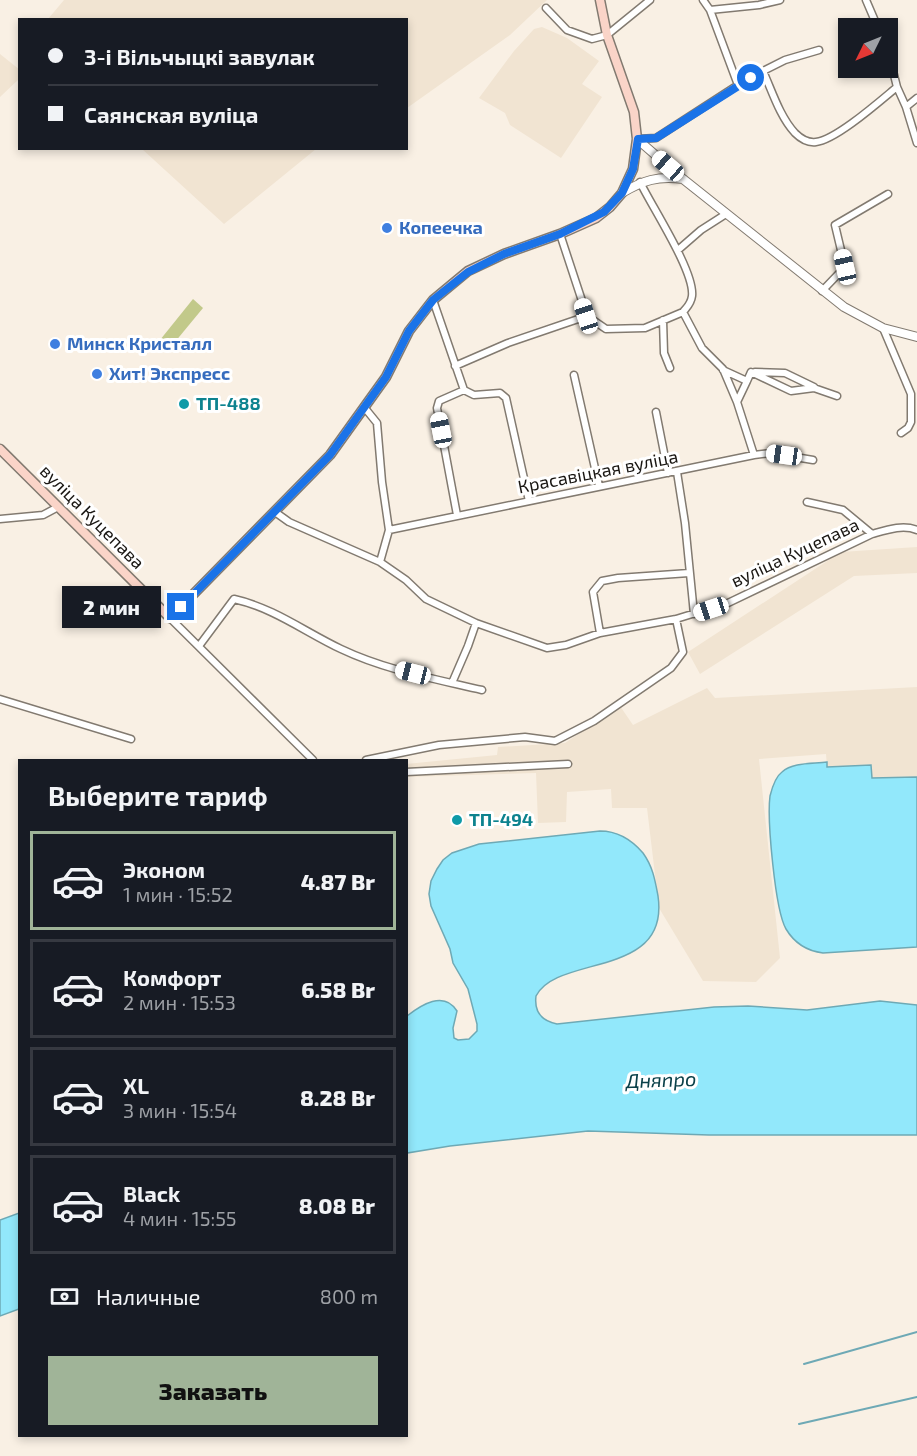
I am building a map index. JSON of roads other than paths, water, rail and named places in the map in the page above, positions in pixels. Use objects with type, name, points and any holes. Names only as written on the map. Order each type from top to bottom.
[{"type":"main road","points":[[170,618],[330,455],[386,377],[409,331],[433,300],[468,272],[504,254],[560,234],[600,215],[622,193],[633,169],[638,139],[634,112],[607,35],[600,0]]},
{"type":"main road","name":"вуліца Куцепава","points":[[0,449],[170,618]]},
{"type":"street","points":[[546,8],[567,30],[592,39],[607,35],[650,0]]},
{"type":"street","points":[[703,0],[710,10],[738,85]]},
{"type":"street","points":[[710,10],[759,5],[780,0]]},
{"type":"street","points":[[866,0],[874,18]]},
{"type":"street","points":[[638,139],[656,138],[763,71],[785,60],[819,50]]},
{"type":"street","points":[[763,71],[794,132],[805,141],[813,142],[821,141],[854,121],[897,87]]},
{"type":"street","points":[[895,78],[917,143]]},
{"type":"street","points":[[906,107],[917,98]]},
{"type":"street","points":[[638,139],[683,179],[844,307],[883,328],[917,337]]},
{"type":"street","points":[[622,193],[640,182],[663,177],[683,179]]},
{"type":"street","points":[[560,234],[586,316],[606,329],[645,328],[682,312],[689,305],[692,294],[678,250],[640,182]]},
{"type":"street","points":[[822,291],[845,267],[835,225],[888,194]]},
{"type":"street","points":[[678,250],[701,230],[726,214]]},
{"type":"street","points":[[433,300],[464,390],[474,395],[500,393],[506,398],[529,501]]},
{"type":"street","points":[[682,312],[702,348],[723,369],[747,381]]},
{"type":"street","points":[[455,366],[508,343],[586,316]]},
{"type":"street","points":[[663,320],[664,353],[670,369]]},
{"type":"street","points":[[883,328],[911,394],[911,422],[908,428],[901,433]]},
{"type":"street","points":[[723,369],[737,402],[754,455]]},
{"type":"street","points":[[737,402],[751,372]]},
{"type":"street","points":[[751,372],[791,391],[814,388]]},
{"type":"street","points":[[751,372],[784,373],[814,388],[837,396]]},
{"type":"street","points":[[574,375],[599,486]]},
{"type":"street","points":[[457,515],[437,408],[439,401],[464,390]]},
{"type":"street","points":[[364,407],[376,423],[389,530],[380,562]]},
{"type":"street","points":[[656,412],[668,473]]},
{"type":"street","name":"Красавіцкая вуліца","points":[[389,530],[754,455],[771,453],[813,460]]},
{"type":"street","points":[[677,472],[686,523],[694,614]]},
{"type":"street","points":[[807,502],[843,510],[872,534]]},
{"type":"street","points":[[0,519],[43,514],[58,507]]},
{"type":"street","name":"вуліца Куцепава","points":[[275,513],[289,522],[380,562],[406,580],[426,599],[476,623],[547,648],[566,645],[600,633],[676,620],[729,603],[872,534],[889,529],[915,527]]},
{"type":"street","points":[[600,633],[593,592],[602,581],[689,573]]},
{"type":"street","points":[[199,646],[234,599],[254,604],[296,623],[342,650],[393,668],[482,690]]},
{"type":"street","name":"вуліца Куцепава","points":[[170,618],[312,759]]},
{"type":"street","points":[[371,759],[450,744],[525,737],[555,741],[594,721],[671,668],[683,652],[676,620]]},
{"type":"street","points":[[452,683],[476,623]]},
{"type":"street","points":[[0,699],[131,739]]},
{"type":"street","points":[[408,772],[568,764]]},
{"type":"water","points":[[827,762],[827,767],[871,765],[872,778],[917,777],[917,947],[823,953],[802,946],[786,929],[778,903],[773,864],[770,796],[776,780],[787,769],[797,765]]},
{"type":"water","name":"Дняпро","points":[[600,831],[613,832],[629,840],[643,853],[649,863],[658,896],[657,922],[647,941],[630,953],[566,974],[548,983],[536,996],[536,1007],[547,1021],[557,1024],[714,1007],[748,1006],[807,1010],[880,1001],[917,1005],[917,1135],[709,1135],[588,1131],[408,1153],[408,1015],[426,1004],[439,1000],[446,1001],[457,1011],[453,1028],[454,1038],[469,1039],[477,1031],[468,989],[453,963],[450,949],[431,906],[429,894],[431,881],[443,860],[452,853],[479,844]]},
{"type":"water","points":[[18,1213],[18,1309],[0,1316],[0,1220]]},
{"type":"waterway","points":[[804,1364],[917,1332]]},
{"type":"waterway","points":[[799,1424],[917,1397]]},
{"type":"place","name":"Копеечка","points":[[387,228]]},
{"type":"place","name":"Минск Кристалл","points":[[55,344]]},
{"type":"place","name":"Хит! Экспресс","points":[[97,374]]},
{"type":"place","name":"ТП-488","points":[[184,404]]},
{"type":"place","name":"ТП-494","points":[[457,820]]}]
